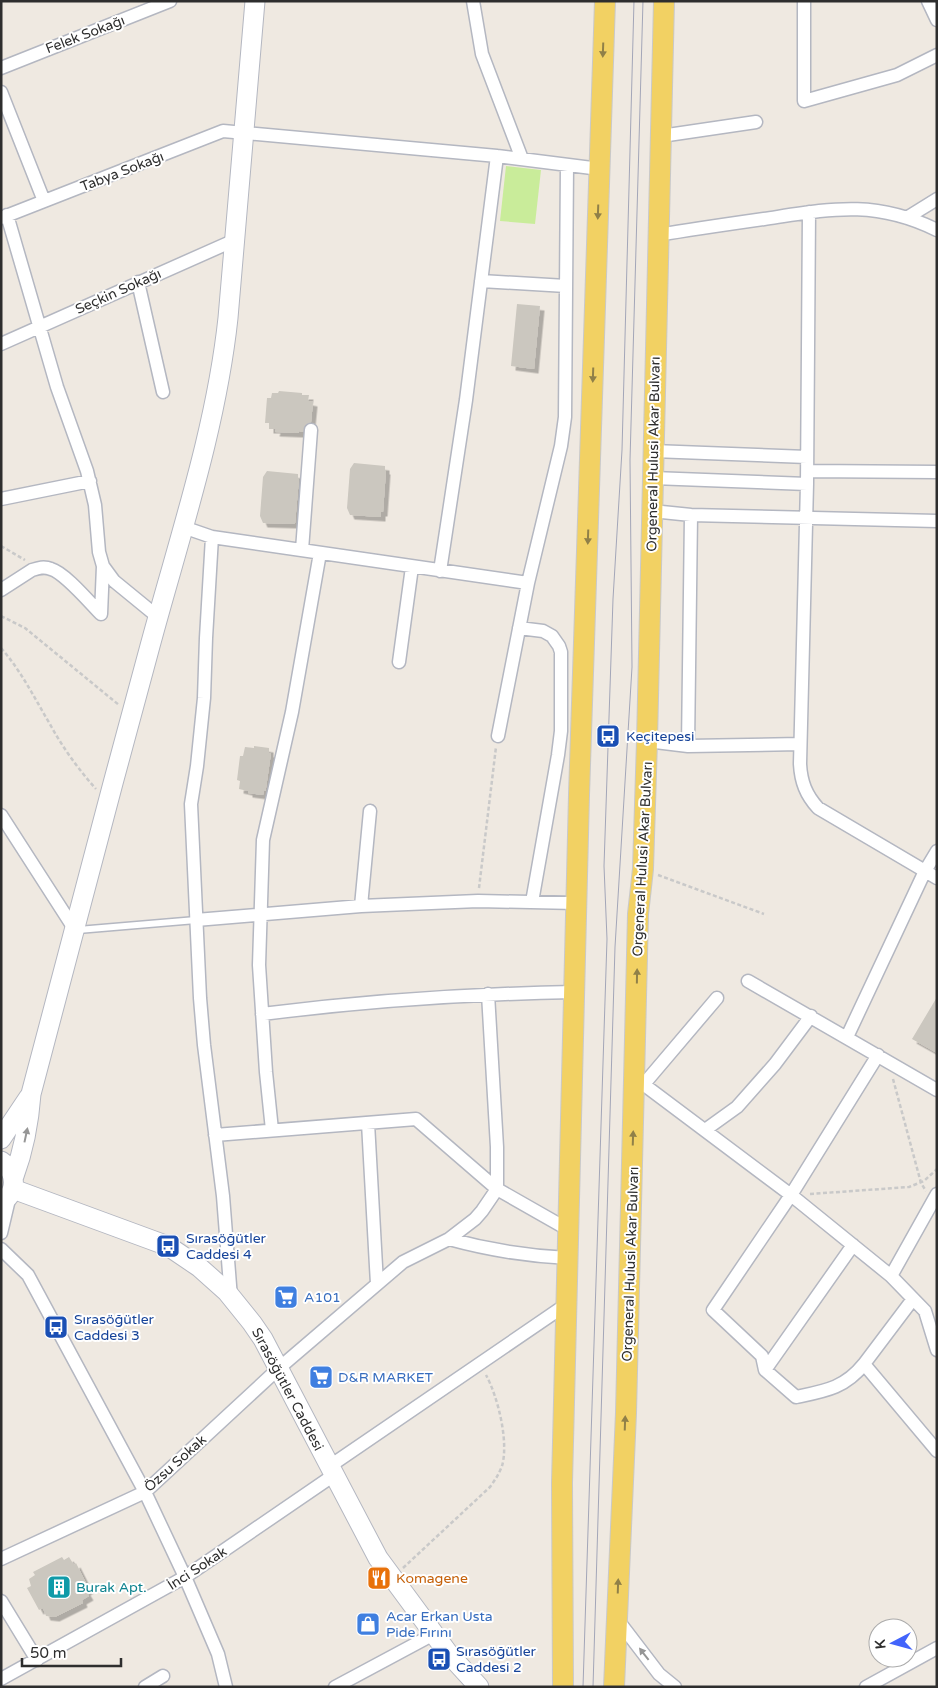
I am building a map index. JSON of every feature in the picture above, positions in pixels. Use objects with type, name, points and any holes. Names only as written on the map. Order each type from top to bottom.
[{"type":"main road","points":[[563,1687],[562,1483],[576,903],[605,1]]},
{"type":"main road","name":"Orgeneral Hulusi Akar Bulvarı","points":[[614,1687],[640,1081],[638,914],[643,869],[647,741],[664,1]]},
{"type":"street","name":"Felek Sokağı","points":[[1,68],[170,1]]},
{"type":"street","points":[[1,1233],[10,1191],[26,1136],[31,1094],[131,716],[207,439],[220,382],[225,350],[255,1]]},
{"type":"street","points":[[473,1],[482,54],[522,159]]},
{"type":"street","points":[[804,1],[804,101],[897,75],[937,55]]},
{"type":"street","points":[[928,1],[937,20]]},
{"type":"street","points":[[1,92],[44,201]]},
{"type":"street","points":[[661,136],[756,122]]},
{"type":"street","name":"Tabya Sokağı","points":[[4,216],[222,131],[497,156],[600,169]]},
{"type":"street","points":[[440,571],[466,400],[497,156]]},
{"type":"street","points":[[498,736],[528,583],[561,446],[565,417],[567,165]]},
{"type":"street","points":[[908,217],[937,199]]},
{"type":"street","points":[[658,235],[844,208],[885,211],[908,217],[937,230]]},
{"type":"street","points":[[809,212],[807,478],[800,744],[802,780],[808,795],[818,808],[937,878]]},
{"type":"street","points":[[1,590],[32,570],[52,569],[101,614],[103,566],[90,481],[60,395],[4,216]]},
{"type":"street","name":"Seçkin Sokağı","points":[[1,344],[235,240]]},
{"type":"street","points":[[481,281],[566,286]]},
{"type":"street","points":[[138,282],[163,392]]},
{"type":"street","points":[[302,550],[311,430]]},
{"type":"street","points":[[653,451],[807,457]]},
{"type":"street","points":[[652,478],[807,478],[937,472]]},
{"type":"street","points":[[1,498],[90,481]]},
{"type":"street","points":[[652,512],[691,515],[937,521]]},
{"type":"street","points":[[688,746],[691,515]]},
{"type":"street","points":[[183,527],[212,537],[528,583]]},
{"type":"street","points":[[212,537],[204,698],[191,804],[204,1045],[228,1247],[231,1298]]},
{"type":"street","points":[[272,1130],[259,965],[263,840],[292,712],[320,553]]},
{"type":"street","points":[[103,566],[114,581],[158,617]]},
{"type":"street","points":[[398,662],[412,567]]},
{"type":"street","points":[[519,628],[548,633],[555,640],[561,652],[561,731],[532,902]]},
{"type":"street","points":[[647,741],[688,746],[800,744]]},
{"type":"street","points":[[361,906],[370,811]]},
{"type":"street","points":[[1,815],[75,930]]},
{"type":"street","points":[[847,1037],[925,871],[937,851]]},
{"type":"street","points":[[196,920],[361,906],[478,901],[576,903]]},
{"type":"street","points":[[748,981],[937,1090]]},
{"type":"street","points":[[262,1014],[402,999],[574,992]]},
{"type":"street","points":[[488,994],[497,1147],[497,1189]]},
{"type":"street","points":[[717,998],[640,1081],[792,1195],[891,1276],[925,1311],[937,1350]]},
{"type":"street","points":[[706,1130],[736,1107],[775,1064],[811,1016]]},
{"type":"street","points":[[883,1058],[713,1310],[762,1356],[765,1370],[796,1397],[834,1388],[843,1384],[858,1372],[912,1299]]},
{"type":"street","points":[[1,1139],[31,1094]]},
{"type":"street","points":[[215,1135],[416,1119],[497,1189],[569,1230]]},
{"type":"street","points":[[368,1123],[377,1284]]},
{"type":"street","points":[[1,1161],[7,1164],[10,1191]]},
{"type":"street","name":"Özsu Sokak","points":[[1,1559],[145,1492],[278,1369],[403,1262],[450,1239],[479,1215],[497,1189]]},
{"type":"street","name":"Sırasöğütler Caddesi","points":[[10,1191],[168,1246],[199,1267],[231,1298],[252,1323],[378,1558],[448,1653],[479,1687]]},
{"type":"street","points":[[891,1276],[935,1198]]},
{"type":"street","points":[[450,1239],[501,1251],[568,1258]]},
{"type":"street","points":[[765,1370],[853,1245]]},
{"type":"street","points":[[1,1249],[28,1275],[145,1492],[185,1577],[218,1654],[226,1687]]},
{"type":"street","name":"İnci Sokak","points":[[1,1679],[185,1577],[479,1364],[567,1304]]},
{"type":"street","points":[[929,1325],[937,1313]]},
{"type":"street","points":[[864,1364],[937,1451]]},
{"type":"street","points":[[1,1601],[37,1660]]},
{"type":"street","points":[[617,1619],[659,1674],[675,1687]]},
{"type":"street","points":[[341,1685],[434,1634]]},
{"type":"street","points":[[866,1687],[937,1648]]},
{"type":"street","points":[[145,1687],[163,1676]]},
{"type":"lane","points":[[75,930],[196,920]]},
{"type":"path","points":[[1,546],[42,568]]},
{"type":"path","points":[[1,616],[25,628],[131,716]]},
{"type":"path","points":[[1,648],[20,671],[66,750],[93,786],[109,803]]},
{"type":"path","points":[[478,901],[488,800],[498,736]]},
{"type":"path","points":[[643,869],[764,914]]},
{"type":"path","points":[[883,1058],[921,1182]]},
{"type":"path","points":[[792,1195],[902,1188],[921,1182],[937,1169]]},
{"type":"path","points":[[393,1578],[490,1486],[501,1467],[504,1450],[500,1413],[493,1390],[479,1364]]},
{"type":"green space","points":[[506,166],[541,170],[535,224],[500,221]]},
{"type":"building","points":[[517,304],[540,306],[534,369],[511,366]]},
{"type":"building","points":[[279,391],[309,395],[308,401],[313,402],[311,422],[305,425],[303,432],[275,432],[276,429],[269,429],[269,423],[265,423],[267,398],[271,398],[272,393],[278,393]]},
{"type":"building","points":[[354,463],[385,466],[383,512],[381,512],[381,517],[350,515],[347,508],[350,469]]},
{"type":"building","points":[[267,471],[298,474],[295,524],[263,523],[260,516],[263,477]]},
{"type":"building","points":[[254,746],[269,748],[269,753],[271,753],[266,791],[264,790],[263,795],[248,793],[248,791],[239,789],[240,781],[237,780],[240,756],[243,756],[245,747],[254,748]]},
{"type":"building","points":[[937,997],[937,1053],[912,1039]]},
{"type":"building","name":"Burak Apt.","points":[[62,1557],[64,1560],[69,1557],[74,1565],[76,1563],[89,1589],[86,1591],[89,1596],[82,1600],[83,1603],[55,1617],[46,1616],[43,1608],[39,1610],[27,1588],[31,1586],[29,1579],[35,1575],[33,1572]]},
{"type":"tram line","points":[[583,1687],[607,939],[604,866],[613,599],[622,450],[634,1]]},
{"type":"tram line","points":[[593,1687],[615,947],[632,667],[630,460],[643,1]]},
{"type":"place","name":"Keçitepesi","points":[[608,736]]},
{"type":"place","name":"Sırasöğütler Caddesi 4","points":[[168,1246]]},
{"type":"place","name":"A101","points":[[286,1297]]},
{"type":"place","name":"Sırasöğütler Caddesi 3","points":[[56,1327]]},
{"type":"place","name":"D&R MARKET","points":[[321,1377]]},
{"type":"place","name":"Komagene","points":[[379,1578]]},
{"type":"place","name":"Burak Apt.","points":[[59,1587]]},
{"type":"place","name":"Acar Erkan Usta Pide Fırını","points":[[368,1624]]},
{"type":"place","name":"Sırasöğütler Caddesi 2","points":[[439,1659]]}]
